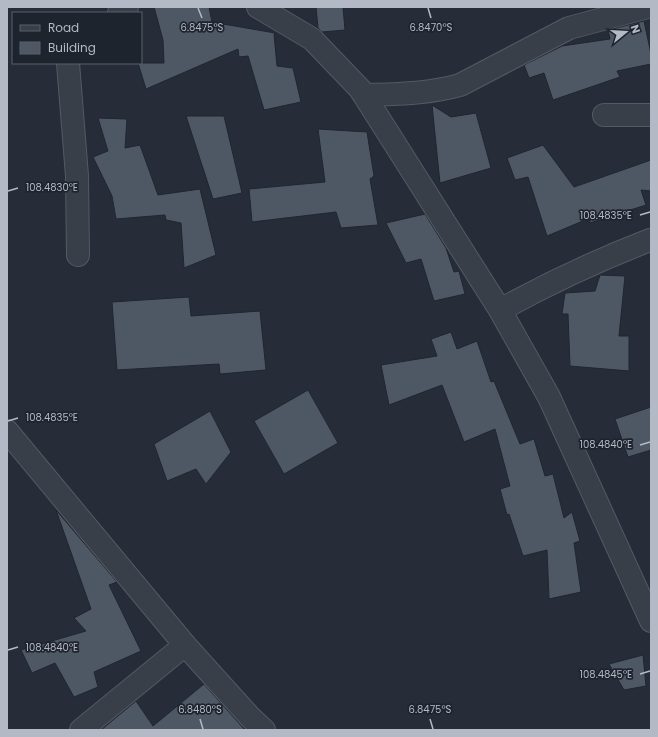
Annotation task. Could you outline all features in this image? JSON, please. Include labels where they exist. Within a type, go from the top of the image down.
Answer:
[{"type":"street","points":[[258,7],[312,39],[364,95],[500,310],[549,397],[651,621]]},
{"type":"street","points":[[364,95],[418,93],[443,90],[460,85],[569,28],[648,7]]},
{"type":"street","points":[[68,64],[77,176],[78,254]]},
{"type":"street","points":[[604,115],[651,115]]},
{"type":"street","points":[[500,310],[575,271],[650,240]]},
{"type":"street","points":[[7,430],[185,645],[250,717],[264,730]]},
{"type":"street","points":[[82,730],[185,645]]},
{"type":"building","points":[[154,7],[209,7],[212,22],[275,33],[277,66],[293,68],[301,102],[264,110],[248,56],[239,57],[238,49],[146,89],[138,64],[164,63],[163,40]]},
{"type":"building","points":[[316,7],[343,7],[345,30],[322,32],[318,28]]},
{"type":"building","points":[[644,21],[651,54],[651,64],[617,71],[620,77],[553,100],[544,73],[529,78],[524,65],[562,46],[610,39],[608,30]]},
{"type":"building","points":[[432,105],[451,117],[476,113],[491,168],[440,183]]},
{"type":"building","points":[[186,116],[224,116],[242,193],[213,199]]},
{"type":"building","points":[[98,118],[127,119],[125,148],[140,145],[158,195],[200,189],[216,255],[184,268],[181,223],[166,220],[165,215],[116,219],[112,196],[93,157],[108,151]]},
{"type":"building","points":[[318,129],[367,132],[374,176],[370,179],[378,225],[341,228],[336,212],[252,222],[249,189],[325,182]]},
{"type":"building","points":[[543,145],[574,187],[651,160],[651,191],[641,190],[646,205],[590,223],[590,218],[547,236],[528,177],[515,180],[507,158]]},
{"type":"building","points":[[425,214],[446,248],[454,272],[459,271],[465,294],[434,301],[421,259],[406,263],[386,223]]},
{"type":"building","points":[[600,275],[625,276],[619,336],[629,336],[629,371],[570,366],[568,314],[562,314],[565,293],[595,291]]},
{"type":"building","points":[[189,297],[191,316],[260,311],[266,370],[220,374],[219,364],[117,370],[112,302]]},
{"type":"building","points":[[451,332],[457,349],[477,341],[491,382],[494,381],[520,444],[534,439],[545,476],[553,474],[564,518],[572,512],[580,541],[574,543],[581,592],[549,599],[547,550],[523,556],[509,514],[507,515],[500,489],[510,486],[495,429],[464,442],[442,385],[389,405],[381,365],[437,356],[431,339]]},
{"type":"building","points":[[308,390],[338,443],[284,474],[254,421]]},
{"type":"building","points":[[651,407],[651,450],[628,457],[615,419]]},
{"type":"building","points":[[210,411],[231,452],[206,484],[196,469],[167,481],[154,444]]},
{"type":"building","points":[[56,510],[117,582],[109,585],[141,651],[94,672],[98,687],[74,697],[55,663],[32,673],[21,650],[86,631],[74,618],[91,609]]},
{"type":"building","points":[[643,655],[646,686],[624,690],[609,664]]},
{"type":"building","points":[[204,684],[245,730],[101,730],[136,701],[153,726]]}]
